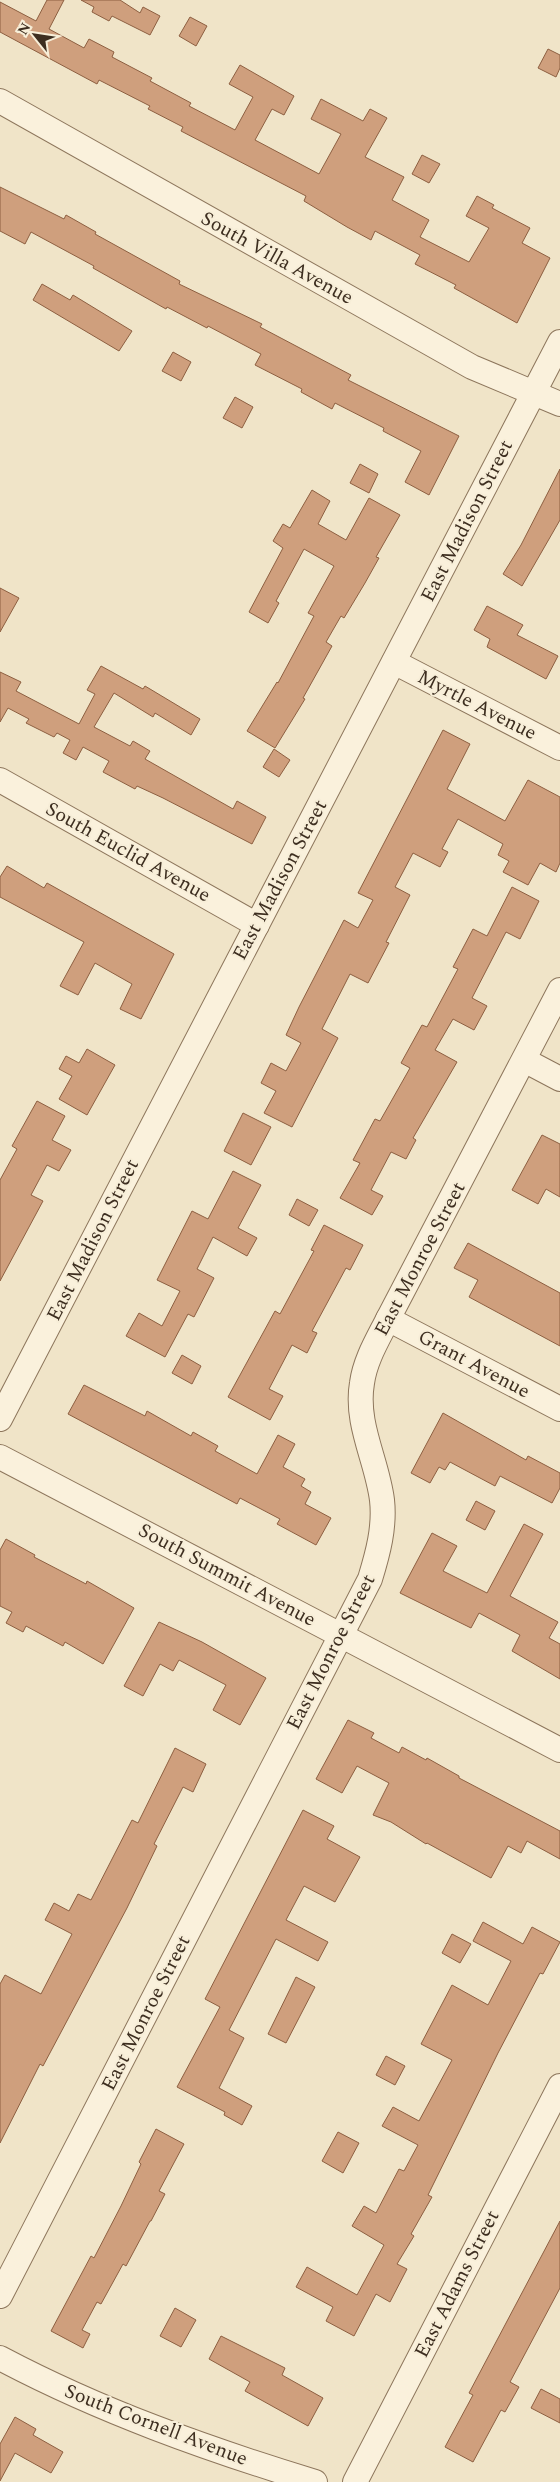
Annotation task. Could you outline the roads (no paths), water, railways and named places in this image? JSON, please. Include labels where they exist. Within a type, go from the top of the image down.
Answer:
[{"type":"street","name":"South Villa Avenue","points":[[0,101],[472,367],[560,404]]},
{"type":"street","name":"East Madison Street","points":[[0,1419],[560,342]]},
{"type":"street","name":"Myrtle Avenue","points":[[394,662],[560,748]]},
{"type":"street","name":"South Euclid Avenue","points":[[0,780],[257,925]]},
{"type":"street","name":"East Monroe Street","points":[[0,2296],[370,1579],[379,1548],[383,1520],[382,1499],[364,1430],[361,1407],[362,1384],[366,1366],[388,1319],[560,990]]},
{"type":"street","points":[[524,1060],[560,1079]]},
{"type":"street","name":"Grant Avenue","points":[[388,1319],[560,1409]]},
{"type":"street","name":"South Summit Avenue","points":[[0,1457],[560,1750]]},
{"type":"street","name":"East Adams Street","points":[[355,2482],[560,2086]]},
{"type":"street","name":"South Cornell Avenue","points":[[0,2358],[70,2392],[130,2418],[190,2441],[315,2482]]}]
